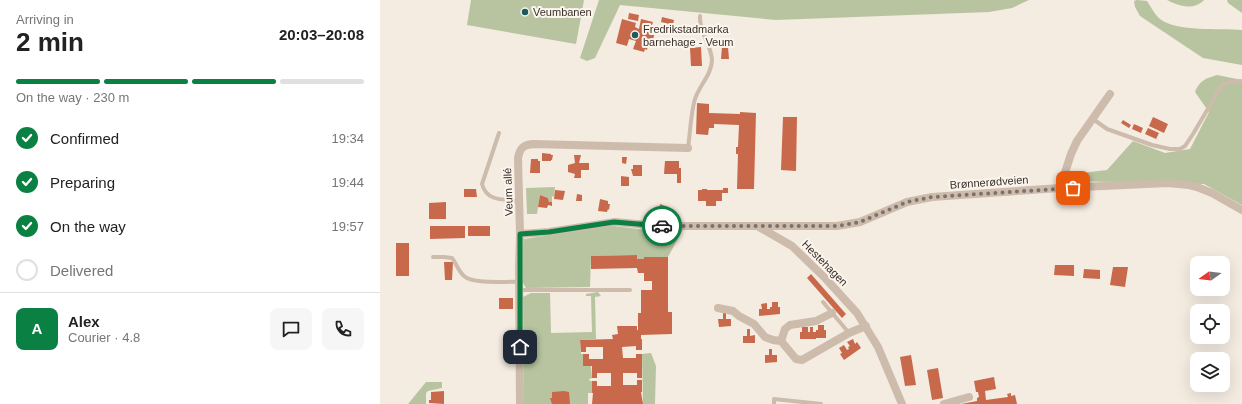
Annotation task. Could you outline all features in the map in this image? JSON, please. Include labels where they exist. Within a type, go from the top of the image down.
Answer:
[{"type":"street","points":[[1060,188],[1071,154],[1077,141],[1110,94]]},
{"type":"street","name":"Veum allé","points":[[520,404],[519,151],[526,145],[534,144],[688,148]]},
{"type":"street","name":"Brønnerødveien","points":[[520,234],[549,232],[614,222],[660,226],[850,225],[870,219],[907,202],[919,199],[1060,188],[1178,183],[1197,187],[1212,193],[1242,210]]},
{"type":"street","name":"Hestehagen","points":[[758,226],[769,231],[792,246],[846,300],[866,326],[878,347],[902,404]]},
{"type":"street","points":[[718,308],[734,310],[739,316],[754,324],[765,336],[773,340],[781,341],[796,359],[802,360],[848,333],[866,326]]},
{"type":"street","points":[[781,341],[785,329],[790,325],[816,322],[832,312]]},
{"type":"street","points":[[944,404],[969,397]]},
{"type":"lane","points":[[688,148],[695,99],[706,79],[712,61],[709,44],[700,28],[700,16]]},
{"type":"lane","points":[[1093,119],[1107,129],[1152,145],[1170,149],[1180,149],[1185,146],[1193,134],[1222,85],[1229,82],[1242,81]]},
{"type":"lane","points":[[499,132],[482,184],[488,196],[518,201]]},
{"type":"lane","points":[[433,257],[452,258],[462,275],[468,279],[519,286],[630,290]]},
{"type":"lane","points":[[823,302],[848,333]]},
{"type":"lane","points":[[774,404],[774,399],[821,404]]},
{"type":"green space","name":"Veumbanen","points":[[471,0],[584,0],[576,44],[467,25]]},
{"type":"green space","points":[[599,0],[1029,0],[1012,8],[989,12],[776,20],[620,5],[595,58],[587,61],[580,58]]},
{"type":"green space","points":[[1167,0],[1204,0],[1195,5],[1181,6]]},
{"type":"green space","points":[[1227,0],[1242,0],[1242,13],[1228,3]]},
{"type":"green space","points":[[1134,1],[1147,1],[1160,19],[1177,26],[1199,29],[1242,30],[1242,65],[1203,58],[1140,16],[1135,7]]},
{"type":"green space","points":[[1217,75],[1242,80],[1242,205],[1204,184],[1070,181],[1069,176],[1073,174],[1107,170],[1133,141],[1165,153],[1190,149],[1209,112],[1195,92],[1203,80]]},
{"type":"green space","points":[[555,187],[552,202],[549,202],[548,198],[540,195],[537,214],[527,214],[526,188]]},
{"type":"green space","points":[[605,225],[647,230],[683,229],[668,257],[644,257],[644,259],[637,259],[637,255],[591,256],[590,287],[526,288],[523,283],[524,239]]},
{"type":"green space","points":[[598,292],[601,296],[595,297],[596,339],[580,340],[581,354],[583,354],[583,366],[591,366],[592,378],[589,379],[592,381],[592,393],[588,393],[588,404],[524,404],[523,297],[531,293],[550,293],[551,333],[592,332],[591,296],[586,296],[586,294]]},
{"type":"green space","points":[[651,353],[656,366],[655,404],[643,404],[642,354]]},
{"type":"green space","points":[[426,382],[442,382],[442,388],[428,391],[426,393],[426,404],[408,404]]},
{"type":"building","points":[[629,13],[639,15],[638,21],[628,19]]},
{"type":"building","points":[[662,17],[674,20],[673,25],[661,22]]},
{"type":"building","points":[[622,19],[636,23],[635,27],[639,29],[641,19],[653,22],[652,25],[654,25],[651,35],[654,35],[653,41],[649,41],[647,50],[645,49],[644,52],[633,49],[636,41],[629,39],[627,46],[616,43]]},
{"type":"building","points":[[701,47],[702,66],[691,66],[690,48]]},
{"type":"building","points":[[722,47],[728,47],[729,59],[721,59]]},
{"type":"building","points":[[697,103],[709,104],[709,113],[756,113],[754,189],[737,189],[738,154],[736,154],[736,147],[738,147],[739,125],[714,124],[714,128],[709,128],[708,135],[696,134]]},
{"type":"building","points":[[783,117],[797,117],[796,171],[781,170]]},
{"type":"building","points":[[1153,117],[1168,124],[1164,133],[1149,126]]},
{"type":"building","points":[[1123,120],[1131,125],[1129,128],[1121,123]]},
{"type":"building","points":[[1134,124],[1143,128],[1141,133],[1132,129]]},
{"type":"building","points":[[1148,128],[1159,133],[1156,139],[1145,134]]},
{"type":"building","points":[[542,153],[553,155],[552,160],[542,161]]},
{"type":"building","points":[[574,155],[581,155],[579,163],[589,163],[589,170],[581,170],[581,178],[574,178],[575,174],[568,172],[568,165],[575,163]]},
{"type":"building","points":[[622,157],[627,157],[626,164],[622,163]]},
{"type":"building","points":[[531,159],[538,159],[538,161],[540,161],[540,173],[530,173]]},
{"type":"building","points":[[665,161],[679,161],[679,168],[681,168],[681,183],[677,183],[677,174],[664,174]]},
{"type":"building","points":[[633,165],[642,165],[642,176],[633,176],[631,169],[633,169]]},
{"type":"building","points":[[621,176],[629,177],[629,186],[621,186]]},
{"type":"building","points":[[723,188],[728,188],[728,193],[722,193],[722,201],[716,201],[716,206],[706,206],[706,201],[698,201],[698,190],[723,190]]},
{"type":"building","points":[[464,189],[476,189],[477,197],[464,197]]},
{"type":"building","points":[[555,190],[565,191],[563,200],[554,199]]},
{"type":"building","points":[[577,194],[582,195],[582,201],[576,201]]},
{"type":"building","points":[[540,195],[548,198],[549,202],[552,202],[552,206],[548,205],[547,208],[538,207]]},
{"type":"building","points":[[600,199],[608,201],[608,204],[610,204],[607,212],[598,211]]},
{"type":"building","points":[[446,202],[446,219],[429,219],[429,203]]},
{"type":"building","points":[[660,204],[670,209],[667,217],[658,216]]},
{"type":"building","points":[[430,226],[465,226],[465,238],[430,239]]},
{"type":"building","points":[[468,226],[490,226],[490,236],[468,236]]},
{"type":"building","points":[[396,243],[409,243],[409,276],[396,276]]},
{"type":"building","points":[[637,255],[637,259],[644,259],[644,257],[668,257],[668,312],[672,312],[672,334],[641,335],[642,350],[636,350],[636,346],[622,347],[623,358],[636,358],[636,354],[642,354],[642,378],[637,378],[637,373],[623,373],[623,385],[637,385],[637,380],[642,380],[641,392],[643,404],[592,404],[592,381],[597,381],[597,386],[611,386],[611,373],[597,373],[597,378],[592,378],[592,366],[583,366],[583,354],[589,354],[589,359],[603,359],[603,347],[586,347],[586,352],[581,352],[580,340],[613,339],[612,335],[618,334],[617,326],[637,326],[638,330],[638,313],[641,313],[641,290],[652,290],[652,281],[644,281],[644,273],[638,273],[637,268],[591,269],[591,256]]},
{"type":"building","points":[[444,262],[453,262],[452,280],[445,280]]},
{"type":"building","points":[[1055,265],[1074,265],[1074,276],[1054,275]]},
{"type":"building","points":[[1113,267],[1128,267],[1125,287],[1110,285]]},
{"type":"building","points":[[1084,269],[1100,270],[1100,279],[1083,278]]},
{"type":"building","points":[[811,274],[846,314],[842,318],[807,278]]},
{"type":"building","points":[[499,298],[513,298],[513,309],[499,309]]},
{"type":"building","points":[[772,302],[778,302],[780,314],[759,316],[759,309],[762,309],[761,304],[767,303],[767,309],[770,309],[770,307],[772,307]]},
{"type":"building","points":[[723,313],[726,313],[726,319],[731,319],[731,326],[719,327],[718,319],[723,319]]},
{"type":"building","points":[[818,325],[824,325],[824,330],[826,330],[826,338],[800,339],[802,327],[808,327],[808,332],[810,332],[810,327],[813,327],[813,332],[816,332],[816,330],[818,330]]},
{"type":"building","points":[[747,329],[750,329],[750,336],[755,335],[755,343],[743,343],[743,336],[747,336]]},
{"type":"building","points":[[853,339],[855,344],[857,342],[861,348],[844,360],[840,354],[842,353],[839,348],[844,345],[847,350],[849,349],[848,347],[850,346],[847,342]]},
{"type":"building","points":[[769,349],[772,349],[772,355],[777,355],[777,362],[765,363],[765,355],[769,355]]},
{"type":"building","points":[[911,355],[916,385],[905,386],[900,357]]},
{"type":"building","points":[[938,368],[943,398],[932,400],[927,370]]},
{"type":"building","points":[[994,377],[996,389],[985,391],[986,400],[1008,397],[1007,394],[1011,393],[1011,396],[1015,395],[1017,404],[961,404],[977,401],[977,398],[979,397],[978,392],[976,392],[974,381]]},
{"type":"building","points":[[444,391],[444,404],[429,403],[429,400],[431,400],[431,392]]},
{"type":"building","points":[[552,392],[569,392],[570,404],[552,404],[550,398],[552,398]]},
{"type":"way so far","points":[[662,226],[850,225],[870,219],[907,202],[919,199],[1073,188]]},
{"type":"place","name":"Veumbanen","points":[[525,12]]},
{"type":"place","name":"Fredrikstadmarka barnehage - Veum","points":[[635,35]]},
{"type":"route","points":[[520,347],[520,234],[549,232],[593,224],[614,222],[662,226]]}]
